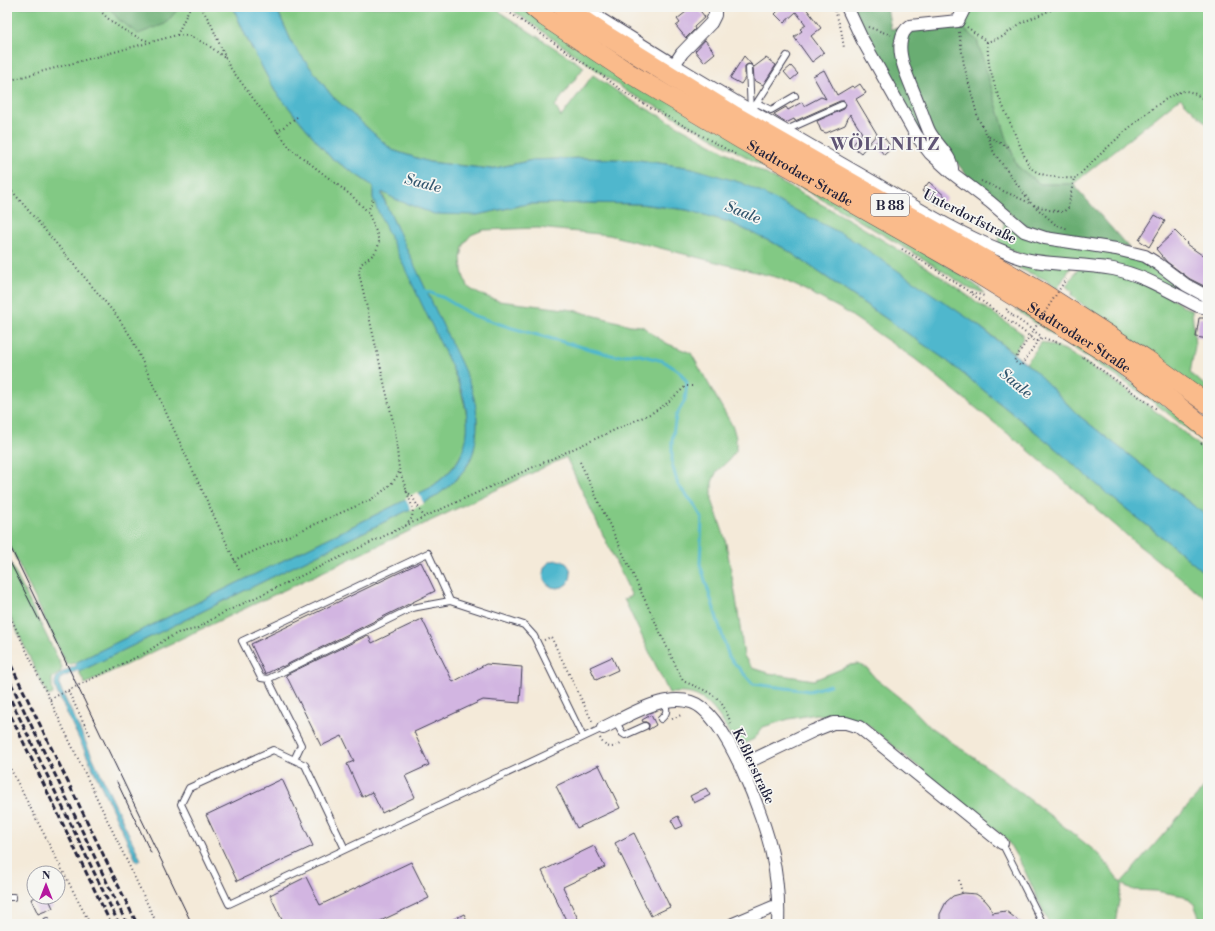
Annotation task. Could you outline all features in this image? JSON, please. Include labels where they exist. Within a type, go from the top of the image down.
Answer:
[{"type":"main road","name":"Stadtrodaer Straße","points":[[533,7],[545,17],[629,73],[742,140],[973,271],[1106,353],[1156,389],[1202,434]]},
{"type":"main road","name":"Stadtrodaer Straße","points":[[563,7],[602,34],[736,116],[1043,293],[1146,359],[1208,404]]},
{"type":"street","name":"Unterdorfstraße","points":[[585,7],[602,20],[674,65],[754,107],[784,131],[965,234],[1023,259],[1036,262],[1111,268],[1129,272],[1146,279],[1198,306],[1208,308]]},
{"type":"street","points":[[674,65],[711,22],[715,15],[715,7]]},
{"type":"street","points":[[952,173],[952,163],[929,131],[905,69],[901,54],[900,42],[903,31],[910,26],[958,21],[965,7]]},
{"type":"street","points":[[848,10],[897,103],[916,135],[930,153],[952,173],[990,202],[1024,231],[1045,238],[1116,249],[1145,256],[1186,285],[1208,298]]},
{"type":"street","name":"Keßlerstraße","points":[[600,729],[664,701],[686,700],[701,706],[713,720],[730,746],[762,819],[772,852],[778,905],[778,924]]},
{"type":"street","points":[[740,766],[813,731],[833,724],[846,723],[859,727],[1002,843]]},
{"type":"street","points":[[733,924],[778,905]]},
{"type":"lane","points":[[754,107],[787,56]]},
{"type":"lane","points":[[749,68],[754,107]]},
{"type":"lane","points":[[754,107],[771,110],[795,96]]},
{"type":"lane","points":[[784,131],[842,105]]},
{"type":"lane","points":[[450,601],[428,553],[242,641],[260,678],[268,679],[412,608],[450,601],[524,625],[538,643],[583,737]]},
{"type":"lane","points":[[268,679],[301,745],[294,760]]},
{"type":"lane","points":[[664,701],[667,709],[664,720]]},
{"type":"lane","points":[[616,722],[625,735],[645,726]]},
{"type":"lane","points":[[345,850],[305,765],[273,750],[189,788],[181,804],[229,904],[345,850],[600,729]]},
{"type":"lane","points":[[1002,843],[1043,924]]},
{"type":"path","points":[[97,7],[104,16],[129,34],[150,42]]},
{"type":"path","points":[[177,35],[190,7]]},
{"type":"path","points":[[201,7],[211,24],[225,58],[243,86],[290,148],[352,196],[368,212],[376,234],[378,247],[374,254],[362,264],[359,273],[395,430],[399,471],[413,509],[412,518],[403,528]]},
{"type":"path","points":[[834,7],[841,30],[844,48]]},
{"type":"path","points":[[987,42],[1002,38],[1021,23],[1058,7]]},
{"type":"path","points":[[848,10],[861,24],[889,35],[902,37]]},
{"type":"path","points":[[958,21],[987,42],[989,65],[996,90],[1027,162],[1035,171],[1056,177],[1068,179],[1076,178],[1137,121],[1164,100],[1182,91],[1191,92],[1208,103]]},
{"type":"path","points":[[958,21],[964,66],[978,118],[988,136],[994,153],[1031,203],[1055,224],[1062,228],[1073,230]]},
{"type":"path","points":[[7,81],[177,35],[190,36],[208,45],[225,58]]},
{"type":"path","points":[[277,132],[297,117]]},
{"type":"path","points":[[988,136],[1010,148]]},
{"type":"path","points":[[980,180],[1049,210],[1063,212],[1068,208],[1074,178]]},
{"type":"path","points":[[7,185],[117,316],[131,337],[239,570]]},
{"type":"path","points":[[368,212],[373,198]]},
{"type":"path","points":[[1008,308],[1006,310],[1013,316],[1030,328],[1035,332],[1041,336],[1021,366],[1014,361],[1030,336],[1034,329],[1066,279]]},
{"type":"path","points":[[986,296],[968,291],[1024,331],[1035,341],[1039,341],[1043,338],[1065,345]]},
{"type":"path","points":[[1078,354],[1160,411]]},
{"type":"path","points":[[50,699],[147,652],[166,639],[196,629],[219,615],[424,517],[652,413],[666,404],[686,386],[696,386]]},
{"type":"path","points":[[1202,434],[1208,449]]},
{"type":"path","points":[[580,462],[683,681],[706,690],[717,698],[728,717],[732,729],[730,746]]},
{"type":"path","points":[[234,560],[370,500],[390,485],[399,471]]},
{"type":"path","points":[[406,491],[412,495],[424,517]]},
{"type":"path","points":[[7,610],[156,924]]},
{"type":"path","points":[[538,643],[551,637],[600,729],[603,743],[614,748],[627,741]]},
{"type":"path","points":[[66,691],[90,736]]},
{"type":"path","points":[[664,720],[681,715]]},
{"type":"path","points":[[7,762],[90,924]]},
{"type":"path","points":[[959,880],[962,893]]},
{"type":"green space","points":[[7,7],[109,7],[118,19],[165,24],[180,7],[233,7],[247,39],[275,91],[330,157],[373,186],[373,198],[446,354],[460,388],[465,405],[467,421],[467,436],[459,459],[449,472],[430,488],[75,663],[67,665],[7,540]]},
{"type":"green space","points":[[109,7],[180,7],[165,24],[138,34],[118,19]]},
{"type":"green space","points":[[276,7],[495,7],[504,15],[584,67],[555,106],[561,117],[593,75],[627,98],[850,220],[928,268],[1023,334],[1023,338],[1014,353],[975,323],[692,168],[639,160],[582,158],[533,160],[491,169],[429,162],[392,150],[332,96],[293,45]]},
{"type":"green space","points":[[508,7],[522,7],[962,275],[984,293],[970,289],[932,264],[853,217],[663,110],[629,93]]},
{"type":"green space","points":[[853,7],[887,7],[891,29],[959,25],[977,40],[1006,136],[1017,166],[1040,184],[1073,184],[1129,248],[1033,230],[1011,215],[971,181],[954,159],[918,133],[867,37]]},
{"type":"green space","points":[[969,7],[1208,7],[1208,125],[1180,98],[1073,184],[1040,184],[1017,166],[1006,136],[977,41],[959,25]]},
{"type":"green space","points":[[382,191],[397,200],[477,215],[527,204],[640,204],[687,210],[729,222],[784,248],[946,360],[1049,443],[1110,496],[1208,576],[1208,600],[1138,545],[1027,449],[915,359],[843,310],[779,278],[609,235],[538,228],[483,230],[471,235],[463,247],[461,258],[464,278],[469,288],[479,294],[499,301],[573,310],[630,325],[642,326],[668,344],[691,353],[733,427],[736,438],[736,451],[717,471],[712,482],[712,500],[725,538],[736,598],[744,656],[752,668],[768,673],[814,680],[851,665],[858,664],[867,668],[875,678],[910,706],[930,727],[983,764],[1100,855],[1121,883],[1208,783],[1208,924],[1202,924],[1194,904],[1184,896],[1156,891],[1133,890],[1122,884],[1115,924],[1049,924],[1024,869],[1007,840],[863,721],[847,717],[831,717],[816,714],[789,719],[763,727],[754,739],[737,747],[724,723],[713,708],[706,702],[691,694],[669,693],[624,599],[632,596],[566,457],[85,684],[79,672],[435,497],[461,475],[469,463],[474,450],[477,423],[473,396],[456,355],[387,207]]},
{"type":"green space","points":[[1004,219],[1140,261],[1175,285],[1204,301],[1203,302],[1149,278],[1031,258],[997,245],[1004,227]]},
{"type":"green space","points":[[1007,257],[1071,267],[1057,289],[1043,278],[1015,266]]},
{"type":"green space","points":[[1079,268],[1124,275],[1167,294],[1182,306],[1192,310],[1195,346],[1190,373],[1208,388],[1208,396],[1093,313],[1071,295],[1073,292],[1066,286]]},
{"type":"green space","points":[[1016,310],[1032,314],[1047,323],[1208,436],[1208,446],[1134,388]]},
{"type":"green space","points":[[1042,342],[1065,350],[1123,387],[1182,431],[1208,453],[1208,517],[1078,415],[1026,363]]},
{"type":"green space","points":[[7,556],[62,667],[60,673],[52,678],[53,694],[48,696],[7,610]]},
{"type":"water","name":"Saale","points":[[233,7],[276,7],[293,45],[332,96],[392,150],[429,162],[491,169],[533,160],[582,158],[639,160],[692,168],[742,183],[848,237],[975,323],[1034,370],[1078,415],[1208,517],[1208,576],[1110,496],[1049,443],[946,360],[784,248],[729,222],[687,210],[640,204],[527,204],[477,215],[434,214],[397,200],[382,192],[387,207],[468,380],[475,404],[477,423],[472,457],[459,476],[435,497],[79,672],[78,670],[61,678],[59,685],[61,690],[141,860],[137,862],[57,692],[55,682],[59,675],[62,672],[76,666],[75,663],[430,488],[446,475],[459,460],[467,435],[464,399],[458,382],[378,211],[373,198],[373,186],[330,157],[275,91],[247,39]]},
{"type":"water","points":[[557,560],[567,564],[571,574],[567,584],[557,588],[547,584],[543,574],[547,564]]},
{"type":"pier","points":[[418,492],[424,504],[411,510],[405,498]]},
{"type":"building","points":[[682,7],[697,7],[705,17],[694,27],[695,29],[686,38],[676,26],[680,23],[677,19],[686,12]]},
{"type":"building","points":[[782,7],[805,7],[821,28],[811,36],[824,53],[812,62],[794,37],[802,31],[800,29],[806,25],[796,12],[784,23],[775,14]]},
{"type":"building","points":[[705,40],[715,53],[704,62],[695,51]]},
{"type":"building","points":[[744,56],[752,65],[748,64],[745,66],[745,78],[741,84],[730,78]]},
{"type":"building","points":[[766,58],[776,65],[763,85],[754,80],[753,66],[754,67]]},
{"type":"building","points":[[791,66],[798,74],[791,80],[784,72]]},
{"type":"building","points":[[824,70],[837,95],[852,86],[854,88],[860,84],[866,93],[856,99],[877,134],[861,153],[852,146],[862,133],[850,114],[845,125],[826,133],[821,131],[817,121],[844,109],[846,105],[844,101],[840,101],[795,121],[794,119],[786,123],[774,114],[786,107],[788,110],[802,102],[804,106],[821,97],[826,99],[813,76]]},
{"type":"building","points":[[883,136],[892,148],[884,155],[875,143]]},
{"type":"building","points":[[929,182],[947,198],[939,206],[922,191]]},
{"type":"building","points":[[1155,215],[1165,221],[1149,247],[1139,240]]},
{"type":"building","points":[[1175,231],[1187,243],[1186,244],[1202,255],[1203,254],[1208,257],[1208,288],[1190,279],[1167,262],[1156,249]]},
{"type":"building","points":[[1199,318],[1208,318],[1208,339],[1196,337]]},
{"type":"building","points":[[421,562],[435,591],[265,674],[251,644]]},
{"type":"building","points":[[422,619],[453,682],[486,664],[522,667],[520,703],[483,700],[414,732],[429,765],[405,776],[415,797],[382,813],[372,792],[362,797],[347,764],[354,761],[342,736],[321,746],[286,675],[368,635],[372,643]]},
{"type":"building","points":[[612,657],[618,670],[596,680],[590,667]]},
{"type":"building","points":[[651,715],[656,725],[648,730],[649,724],[643,722],[642,720]]},
{"type":"building","points":[[599,765],[620,808],[577,828],[556,786]]},
{"type":"building","points":[[282,779],[313,846],[237,881],[206,815]]},
{"type":"building","points":[[706,788],[710,795],[694,803],[690,796]]},
{"type":"building","points":[[678,816],[683,826],[676,829],[671,820]]},
{"type":"building","points":[[634,833],[670,907],[651,916],[615,843]]},
{"type":"building","points":[[594,846],[605,867],[563,887],[579,921],[568,924],[542,871]]},
{"type":"building","points":[[411,862],[429,898],[374,924],[284,924],[270,895],[306,877],[320,905]]},
{"type":"building","points":[[964,893],[976,894],[985,900],[990,906],[992,913],[1006,911],[1023,924],[940,924],[940,914],[946,902],[953,896]]},
{"type":"building","points":[[34,905],[52,905],[53,908],[38,914]]},
{"type":"building","points":[[464,914],[469,924],[444,924]]},
{"type":"waterway","points":[[423,290],[444,298],[472,315],[512,328],[615,356],[636,354],[663,361],[679,371],[687,382],[685,400],[676,416],[672,441],[672,464],[678,485],[694,504],[702,518],[700,564],[729,657],[753,684],[810,691],[830,685]]},
{"type":"tram line","points":[[7,540],[192,924]]},
{"type":"tram line","points":[[7,556],[39,620]]},
{"type":"tram line","points":[[117,782],[151,853]]},
{"type":"railway","points":[[7,657],[137,924]]},
{"type":"railway","points":[[7,675],[127,924]]},
{"type":"railway","points":[[7,692],[119,924]]},
{"type":"railway","points":[[7,708],[111,924]]},
{"type":"district","name":"WÖLLNITZ","points":[[885,144]]}]
